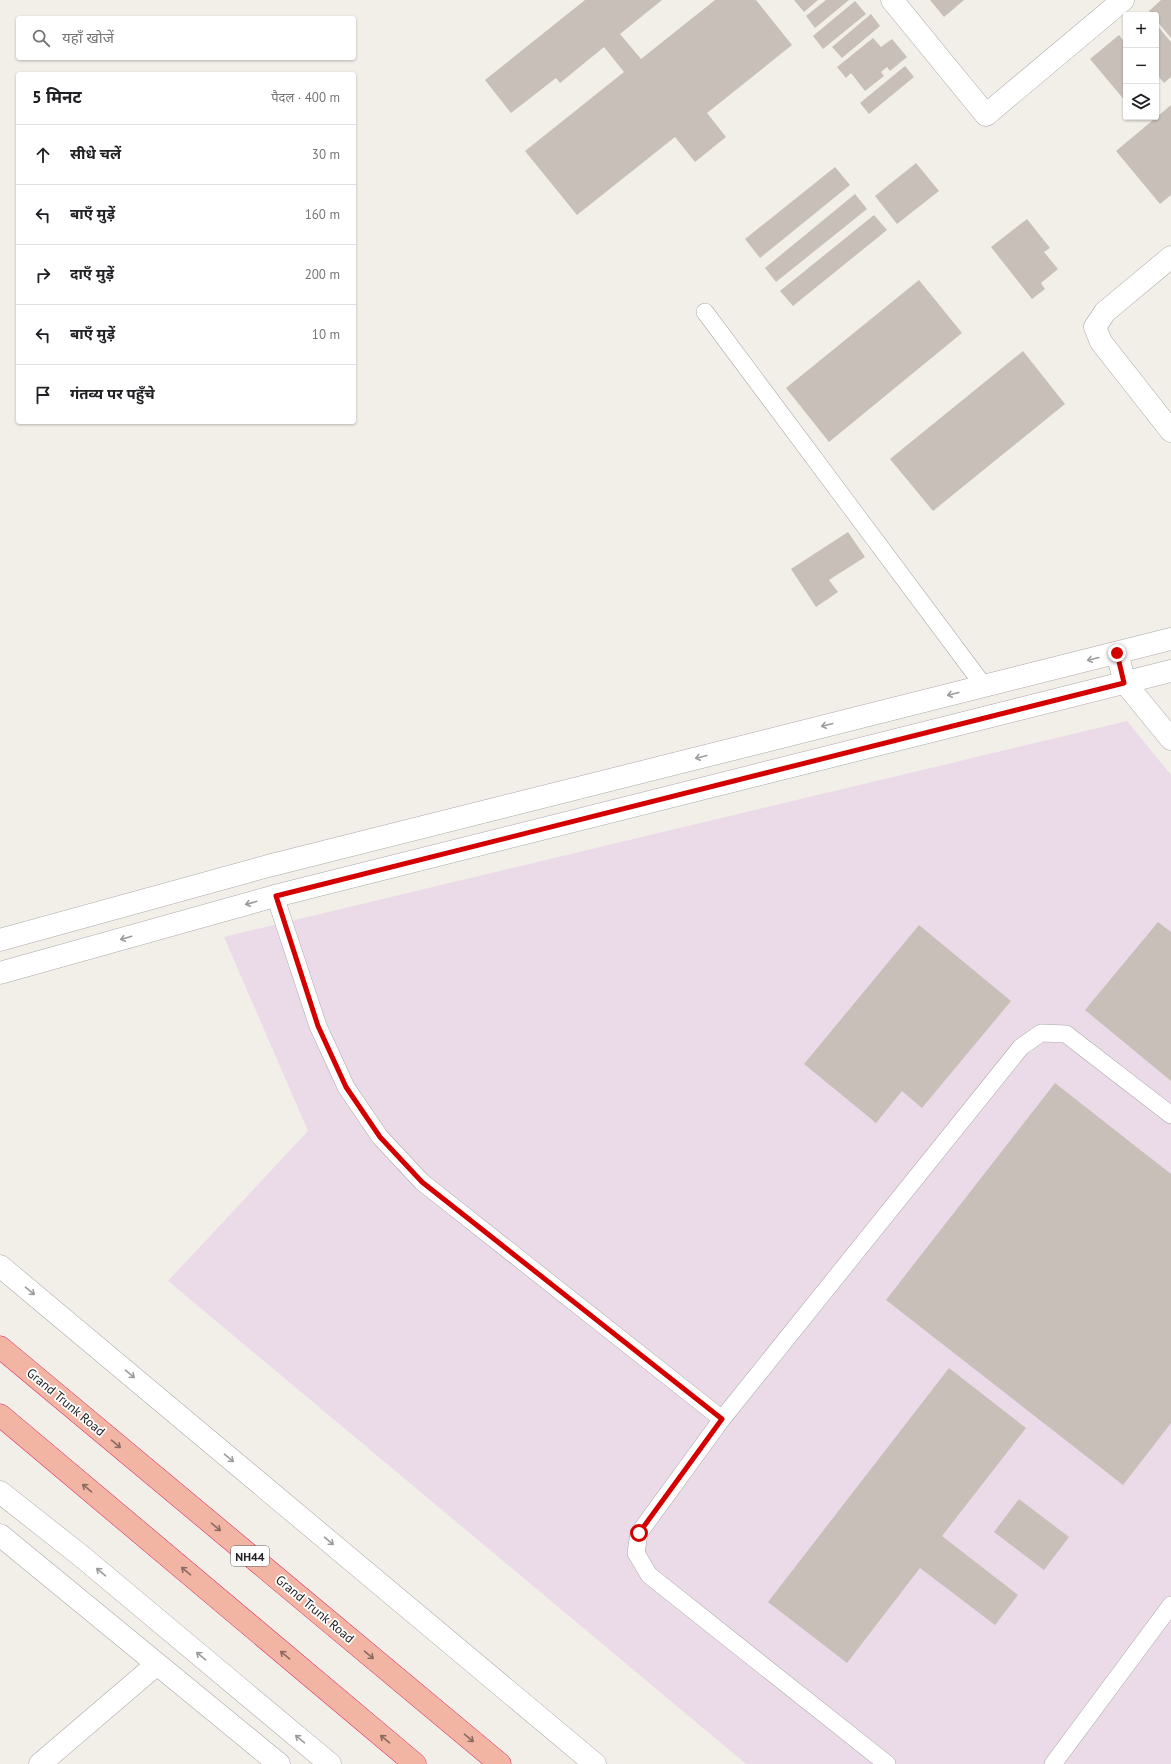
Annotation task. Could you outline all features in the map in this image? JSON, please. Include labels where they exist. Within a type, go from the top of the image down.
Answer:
[{"type":"highway","name":"Grand Trunk Road","points":[[0,1347],[500,1764]]},
{"type":"highway","points":[[0,1415],[415,1764]]},
{"type":"street","points":[[892,0],[986,115],[1123,0]]},
{"type":"street","points":[[1171,257],[1105,312],[1095,327],[1101,342],[1171,431]]},
{"type":"street","points":[[0,940],[275,864],[1171,639]]},
{"type":"street","points":[[1117,653],[1124,683],[1171,739]]},
{"type":"street","points":[[0,973],[276,896],[1171,671]]},
{"type":"street","points":[[0,1266],[595,1764]]},
{"type":"street","points":[[0,1492],[80,1555],[330,1764]]},
{"type":"street","points":[[0,1535],[279,1764]]},
{"type":"street","points":[[40,1764],[157,1664]]},
{"type":"lane","points":[[705,312],[984,686]]},
{"type":"lane","points":[[276,896],[318,1026],[346,1087],[380,1137],[422,1182],[722,1419]]},
{"type":"lane","points":[[887,1764],[649,1576],[636,1553],[639,1533],[722,1419],[1021,1047],[1041,1033],[1066,1034],[1171,1115]]},
{"type":"lane","points":[[1053,1764],[1171,1605]]},
{"type":"shaded area","points":[[1127,721],[1171,775],[1171,1764],[746,1764],[168,1281],[308,1131],[224,937]]},
{"type":"building","points":[[585,0],[662,0],[620,34],[641,59],[715,0],[756,0],[792,45],[707,113],[726,137],[695,162],[675,137],[577,215],[525,151],[624,72],[604,47],[560,83],[556,78],[511,113],[485,80]]},
{"type":"building","points":[[794,0],[818,0],[804,12]]},
{"type":"building","points":[[826,0],[849,0],[815,28],[806,16]]},
{"type":"building","points":[[930,0],[964,0],[944,17]]},
{"type":"building","points":[[1161,0],[1171,0],[1171,38],[1159,24],[1159,12],[1149,11]]},
{"type":"building","points":[[855,1],[866,14],[823,49],[813,36]]},
{"type":"building","points":[[871,14],[880,26],[842,58],[832,47]]},
{"type":"building","points":[[1159,28],[1171,42],[1171,77],[1164,83],[1159,77]]},
{"type":"building","points":[[1119,35],[1123,40],[1123,98],[1090,59]]},
{"type":"building","points":[[873,38],[881,47],[892,39],[907,57],[890,71],[887,67],[881,72],[884,76],[865,91],[851,73],[846,78],[837,67]]},
{"type":"building","points":[[905,66],[914,77],[869,114],[860,103]]},
{"type":"building","points":[[1171,105],[1171,195],[1160,204],[1116,151],[1153,120],[1159,120],[1159,115]]},
{"type":"building","points":[[916,163],[939,191],[897,224],[875,196]]},
{"type":"building","points":[[835,167],[850,185],[760,258],[745,239]]},
{"type":"building","points":[[855,194],[867,209],[776,282],[765,268]]},
{"type":"building","points":[[874,215],[887,230],[793,306],[780,291]]},
{"type":"building","points":[[1027,219],[1050,248],[1044,252],[1058,269],[1041,283],[1045,289],[1032,299],[991,247]]},
{"type":"building","points":[[919,280],[962,333],[829,442],[786,388]]},
{"type":"building","points":[[1023,351],[1065,404],[933,511],[890,459]]},
{"type":"building","points":[[848,532],[865,557],[829,580],[838,592],[816,607],[791,569]]},
{"type":"building","points":[[1158,922],[1171,932],[1171,1081],[1085,1010]]},
{"type":"building","points":[[919,925],[1011,1001],[922,1108],[902,1091],[876,1123],[804,1064]]},
{"type":"building","points":[[1055,1083],[1171,1174],[1171,1423],[1123,1485],[886,1300]]},
{"type":"building","points":[[949,1368],[1026,1428],[942,1536],[1018,1595],[995,1625],[920,1568],[847,1663],[768,1602]]},
{"type":"building","points":[[1019,1499],[1069,1537],[1044,1570],[994,1532]]},
{"type":"route","points":[[639,1533],[722,1419],[422,1182],[380,1137],[346,1087],[318,1026],[276,896],[1124,683],[1117,653]]}]
